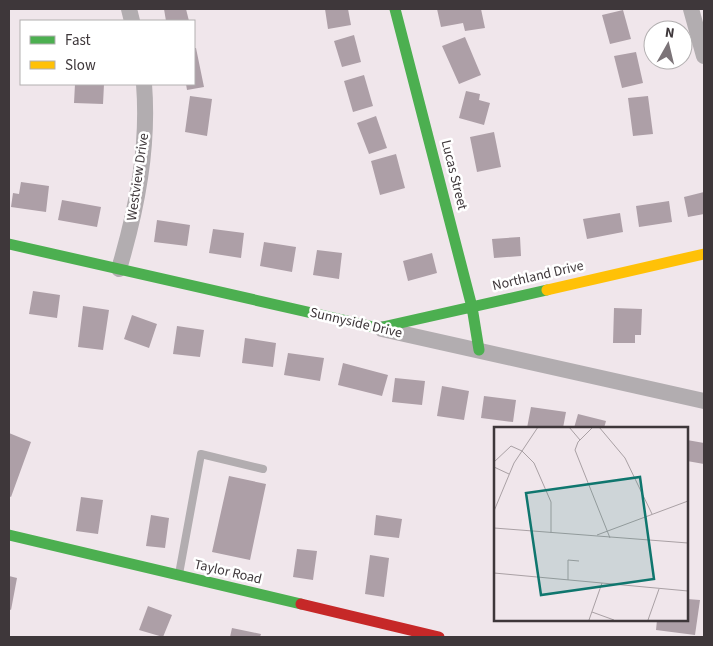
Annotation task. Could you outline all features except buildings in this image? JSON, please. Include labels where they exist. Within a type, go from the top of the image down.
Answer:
[{"type":"street","name":"Lucas Street","points":[[395,9],[472,306],[479,350]]},
{"type":"street","points":[[691,9],[704,56]]},
{"type":"street","name":"Westview Drive","points":[[119,269],[130,231],[140,181],[146,111],[144,85]]},
{"type":"street","name":"Sunnyside Drive","points":[[9,244],[704,401]]},
{"type":"street","name":"Northland Drive","points":[[378,328],[704,254]]},
{"type":"street","name":"Taylor Road","points":[[9,535],[179,576],[385,631],[439,637]]},
{"type":"lane","points":[[179,576],[201,454],[263,469]]},
{"type":"traffic: fast","points":[[395,9],[472,307],[479,350]]},
{"type":"traffic: fast","points":[[9,244],[378,328],[547,290]]},
{"type":"traffic: fast","points":[[9,535],[301,604]]},
{"type":"traffic: slow","points":[[547,290],[704,254]]},
{"type":"traffic: jam","points":[[301,604],[439,637]]}]
